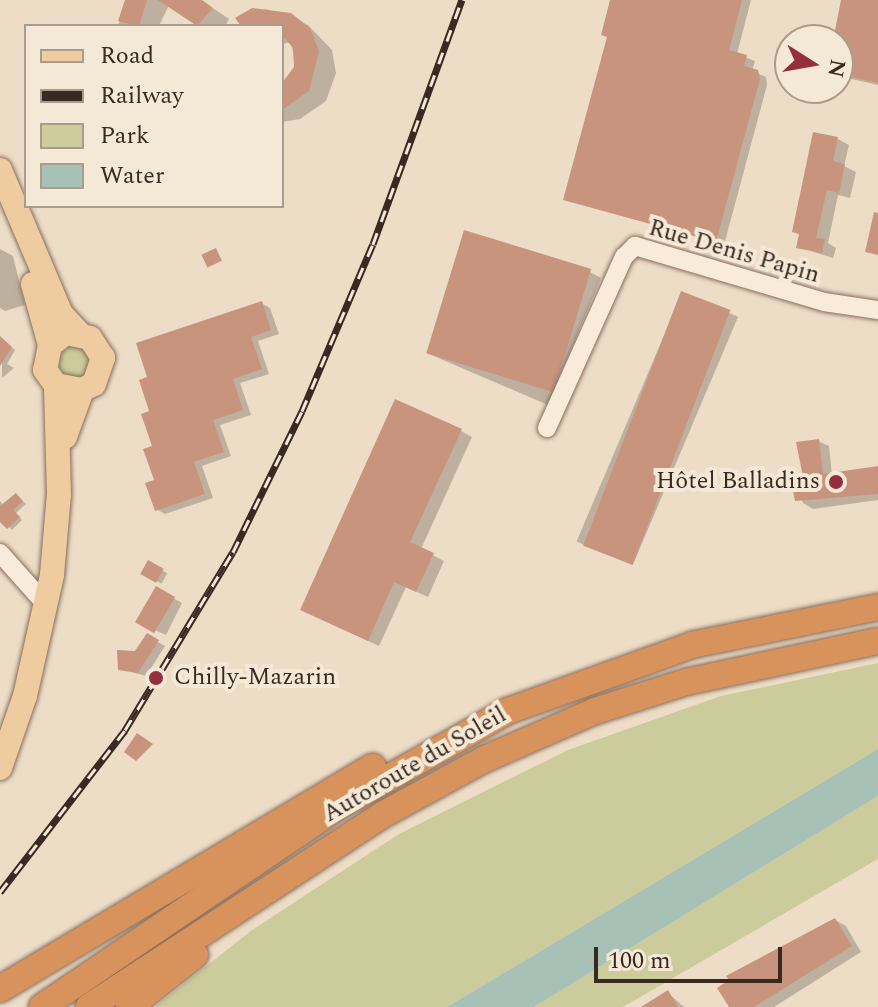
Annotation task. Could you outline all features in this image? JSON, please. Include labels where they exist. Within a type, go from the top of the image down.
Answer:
[{"type":"highway","name":"Autoroute du Soleil","points":[[42,1007],[342,804],[431,750],[548,694],[653,656],[771,625],[878,607]]},
{"type":"highway","name":"Autoroute du Soleil","points":[[89,1007],[273,884],[437,783],[595,711],[737,668],[878,641]]},
{"type":"highway","points":[[0,989],[331,789],[411,747],[431,750]]},
{"type":"highway","points":[[129,1007],[265,903],[273,884]]},
{"type":"main road","points":[[0,170],[61,314],[79,333],[98,345],[103,358],[94,384],[82,390],[56,385]]},
{"type":"main road","points":[[0,195],[50,345],[45,370],[56,385],[60,455],[47,606],[25,696],[0,768]]},
{"type":"main road","points":[[50,345],[66,333],[79,333]]},
{"type":"main road","points":[[60,455],[82,390]]},
{"type":"street","name":"Rue Denis Papin","points":[[547,428],[624,257],[635,246],[824,302],[878,310]]},
{"type":"street","points":[[0,553],[47,606]]},
{"type":"green space","points":[[76,346],[88,351],[93,363],[88,375],[76,380],[64,375],[59,363],[64,351]]},
{"type":"green space","points":[[878,663],[878,749],[447,1007],[155,1007],[252,930],[399,834],[568,750],[721,696]]},
{"type":"green space","points":[[878,796],[878,859],[623,1007],[534,1007]]},
{"type":"water","points":[[878,749],[878,796],[534,1007],[447,1007]]},
{"type":"building","points":[[125,0],[147,0],[140,24],[118,21]]},
{"type":"building","points":[[158,0],[202,0],[213,8],[199,24],[194,24]]},
{"type":"building","points":[[610,0],[742,0],[729,50],[747,55],[744,66],[758,70],[760,79],[716,242],[563,200],[607,37],[601,35]]},
{"type":"building","points":[[841,0],[878,0],[878,83],[854,78],[854,24],[836,24]]},
{"type":"building","points":[[252,8],[291,13],[310,28],[319,51],[309,91],[284,109],[284,80],[294,67],[293,48],[284,37],[284,24],[240,24],[235,18]]},
{"type":"building","points":[[813,132],[838,137],[833,161],[845,164],[839,193],[827,190],[816,238],[825,239],[822,253],[796,248],[799,234],[792,232]]},
{"type":"building","points":[[874,212],[878,213],[878,255],[865,252]]},
{"type":"building","points":[[464,230],[591,269],[553,392],[426,353]]},
{"type":"building","points":[[216,248],[222,261],[207,267],[201,255]]},
{"type":"building","points":[[681,291],[730,310],[633,565],[583,546]]},
{"type":"building","points":[[262,301],[271,330],[251,337],[262,369],[233,379],[243,410],[213,420],[224,452],[194,462],[205,494],[155,511],[145,483],[154,480],[143,449],[152,446],[141,414],[149,411],[139,380],[147,377],[136,343]]},
{"type":"building","points":[[0,336],[12,347],[0,366]]},
{"type":"building","points":[[395,399],[462,429],[410,542],[434,553],[416,592],[394,582],[368,641],[300,610]]},
{"type":"building","name":"Hôtel Balladins","points":[[819,439],[823,474],[878,466],[878,494],[795,501],[792,485],[803,477],[796,442]]},
{"type":"building","points":[[16,493],[23,501],[13,510],[20,517],[7,529],[0,522],[0,506]]},
{"type":"building","points":[[148,560],[164,569],[156,583],[140,574]]},
{"type":"building","points":[[156,586],[175,597],[154,633],[135,622]]},
{"type":"building","points":[[147,633],[159,640],[138,673],[118,670],[117,650],[135,651]]},
{"type":"building","points":[[137,733],[153,744],[136,761],[124,752]]},
{"type":"building","points":[[835,918],[852,946],[754,1007],[729,1007],[717,988],[729,980],[726,976]]},
{"type":"building","points":[[668,990],[678,1007],[641,1007]]},
{"type":"railway","points":[[0,892],[125,730],[233,552],[302,411],[373,244],[462,0]]},
{"type":"place","name":"Hôtel Balladins","points":[[836,482]]},
{"type":"place","name":"Chilly-Mazarin","points":[[156,678]]}]
